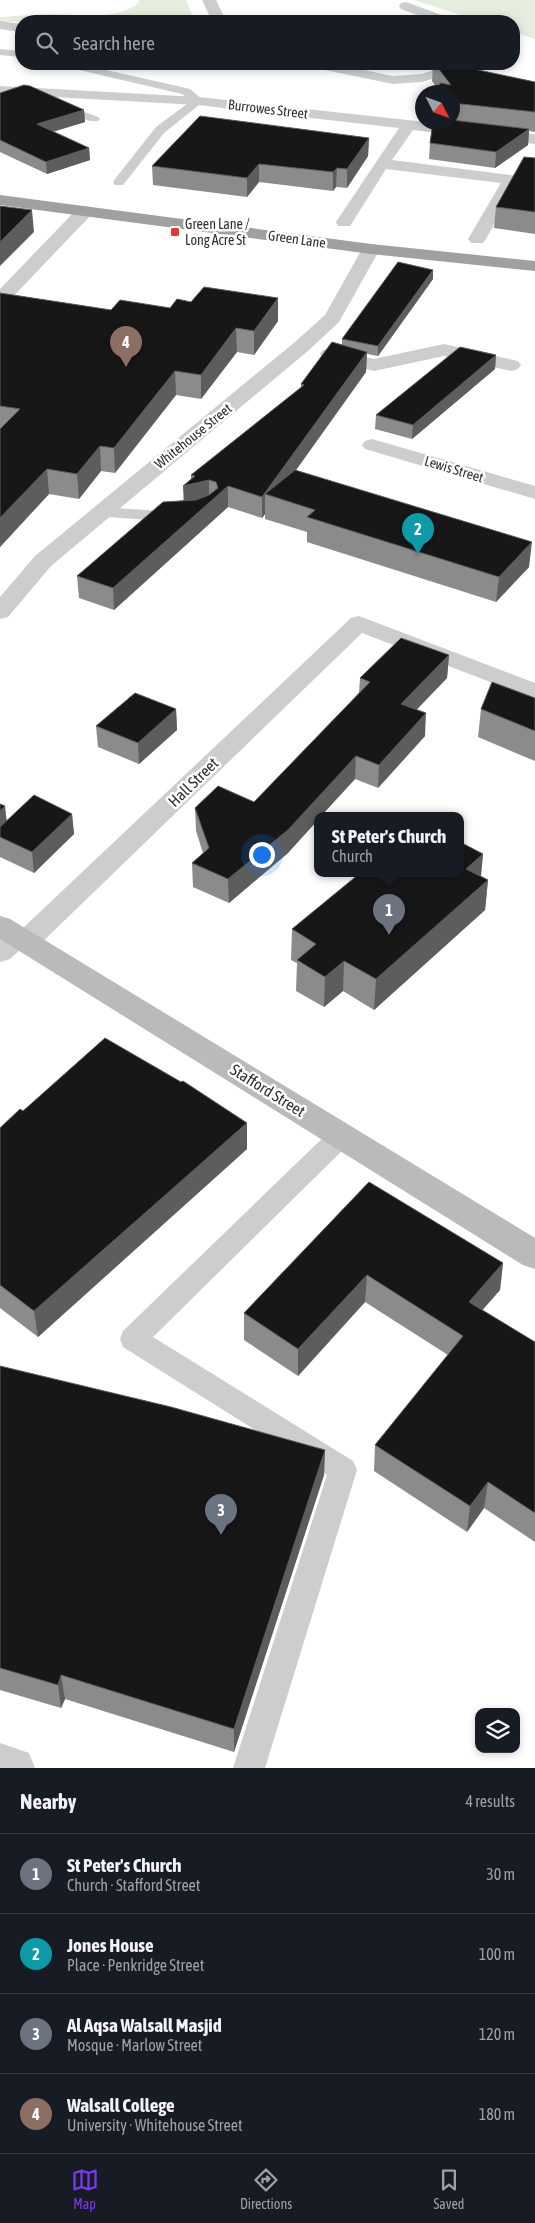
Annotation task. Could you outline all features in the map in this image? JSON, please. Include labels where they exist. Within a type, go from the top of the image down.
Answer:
[{"type":"highway","name":"Green Lane","points":[[0,200],[370,249],[535,266]]},
{"type":"main road","name":"Stafford Street","points":[[11,939],[342,1135],[535,1255]]},
{"type":"street","points":[[209,0],[216,15]]},
{"type":"street","points":[[406,6],[429,15]]},
{"type":"street","points":[[0,25],[15,27]]},
{"type":"street","points":[[345,70],[394,80],[422,78],[441,72],[535,89]]},
{"type":"street","points":[[501,71],[535,79]]},
{"type":"street","name":"Burrowes Street","points":[[0,90],[198,101],[535,139]]},
{"type":"street","points":[[344,222],[408,126]]},
{"type":"street","points":[[381,164],[511,179],[477,239]]},
{"type":"street","points":[[0,300],[85,211]]},
{"type":"street","name":"Whitehouse Street","points":[[0,612],[43,560],[302,346],[332,318],[370,249]]},
{"type":"street","points":[[302,346],[374,365],[444,350],[510,365]]},
{"type":"street","name":"Lewis Street","points":[[372,445],[535,493]]},
{"type":"street","name":"Hall Street","points":[[11,939],[359,623],[535,692]]},
{"type":"street","points":[[0,1764],[14,1768]]},
{"type":"lane","points":[[0,52],[15,53]]},
{"type":"lane","points":[[92,70],[186,92],[198,101],[160,130],[119,182]]},
{"type":"lane","points":[[59,92],[49,101],[94,119]]},
{"type":"lane","points":[[175,117],[194,120]]},
{"type":"lane","points":[[0,300],[18,303]]},
{"type":"lane","points":[[100,512],[142,517],[173,518],[188,515]]},
{"type":"lane","points":[[249,1768],[343,1470],[133,1339],[342,1135]]},
{"type":"green space","points":[[139,0],[186,0],[192,15],[106,15],[129,9],[139,3]]},
{"type":"green space","points":[[414,0],[535,0],[535,39],[520,34],[520,15],[461,15]]},
{"type":"green space","points":[[47,14],[64,15],[31,15]]},
{"type":"green space","points":[[15,16],[15,22],[0,22],[0,17]]},
{"type":"building","points":[[440,70],[478,70],[535,82],[535,112],[460,104],[460,85],[451,85]]},
{"type":"building","points":[[24,85],[84,110],[37,124],[89,148],[46,162],[0,140],[0,93]]},
{"type":"building","points":[[200,116],[369,138],[347,169],[337,168],[333,172],[259,164],[247,178],[152,166]]},
{"type":"building","points":[[460,121],[529,129],[496,152],[430,143],[432,130],[460,130]]},
{"type":"building","points":[[524,157],[535,158],[535,212],[496,207]]},
{"type":"building","points":[[0,206],[32,210],[0,242]]},
{"type":"building","points":[[398,262],[433,270],[378,346],[342,339]]},
{"type":"building","points":[[204,287],[278,298],[254,331],[236,328],[201,375],[175,371],[114,448],[100,446],[77,474],[47,469],[0,518],[0,429],[20,409],[0,406],[0,293],[111,310],[120,300],[170,308],[177,299],[191,302]]},
{"type":"building","points":[[332,342],[367,352],[262,497],[228,486],[113,588],[77,576],[163,502],[196,500],[209,495],[218,488],[216,482],[209,480],[183,486],[195,476],[191,475],[304,385],[301,384]]},
{"type":"building","points":[[460,347],[496,355],[413,425],[376,415]]},
{"type":"building","points":[[295,470],[532,542],[499,577],[307,517],[315,510],[265,494]]},
{"type":"building","points":[[401,638],[449,655],[401,704],[426,713],[379,765],[356,756],[288,830],[228,879],[192,863],[209,848],[195,808],[218,786],[254,802],[370,682],[360,678]]},
{"type":"building","points":[[492,682],[535,698],[535,731],[481,709]]},
{"type":"building","points":[[135,693],[176,709],[138,743],[96,726]]},
{"type":"building","points":[[34,795],[72,814],[32,852],[0,837],[0,827]]},
{"type":"building","points":[[0,804],[5,806],[0,811]]},
{"type":"building","points":[[464,844],[483,854],[466,869],[488,880],[376,979],[344,961],[325,977],[297,960],[316,944],[292,929],[355,877],[464,877]]},
{"type":"building","points":[[105,1038],[181,1082],[183,1081],[247,1123],[34,1311],[0,1285],[0,1128],[20,1109],[23,1111]]},
{"type":"building","points":[[369,1182],[503,1263],[469,1302],[535,1342],[535,1513],[488,1482],[470,1506],[375,1445],[463,1336],[367,1275],[298,1349],[244,1313]]},
{"type":"building","points":[[0,1366],[171,1407],[325,1450],[234,1729],[61,1675],[58,1685],[0,1668]]},
{"type":"place","name":"Green Lane / Long Acre St","points":[[175,232]]},
{"type":"place","name":"Walsall College","points":[[126,367]]},
{"type":"place","name":"Jones House","points":[[418,554]]},
{"type":"place","name":"St Peter's Church","points":[[389,935]]},
{"type":"place","name":"Al Aqsa Walsall Masjid","points":[[221,1535]]}]
